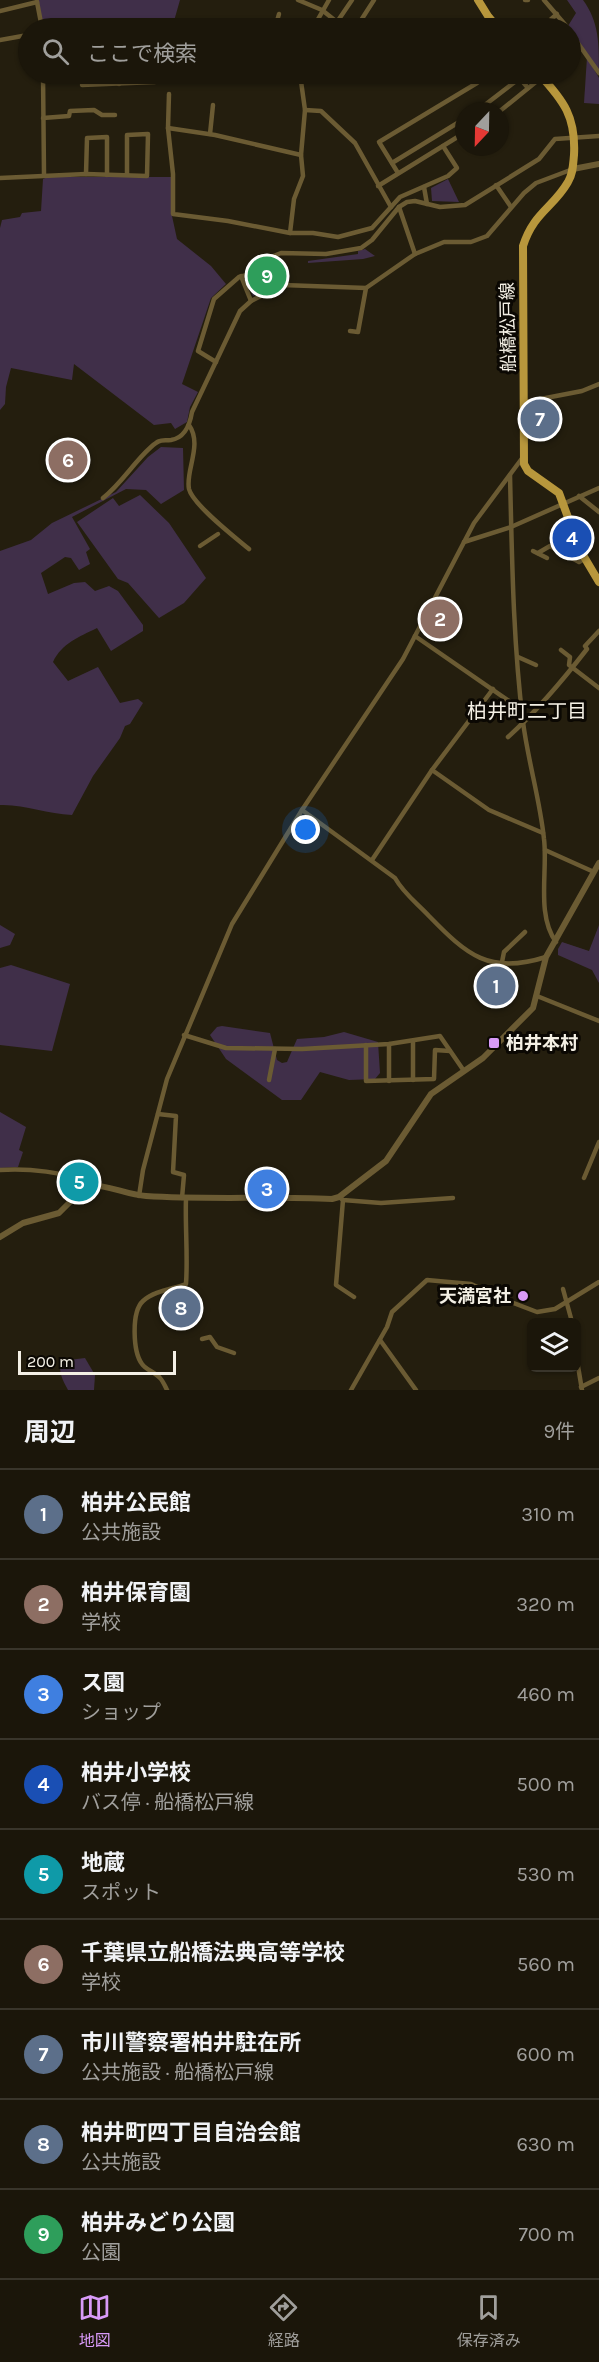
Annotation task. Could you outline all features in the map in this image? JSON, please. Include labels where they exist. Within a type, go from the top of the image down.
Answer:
[{"type":"main road","points":[[478,0],[490,18]]},
{"type":"main road","name":"船橋松戸線","points":[[523,457],[525,402],[522,313],[523,246],[534,220],[564,187],[573,169],[575,138],[568,112],[563,101],[548,84]]},
{"type":"main road","points":[[523,457],[528,471],[553,487],[564,503],[585,559],[599,582]]},
{"type":"street","points":[[298,0],[322,10],[332,18]]},
{"type":"street","points":[[318,18],[328,0]]},
{"type":"street","points":[[340,18],[352,0]]},
{"type":"street","points":[[363,18],[374,0]]},
{"type":"street","points":[[544,0],[560,18]]},
{"type":"street","points":[[0,11],[37,1],[40,18]]},
{"type":"street","points":[[278,18],[279,14]]},
{"type":"street","points":[[552,18],[557,14]]},
{"type":"street","points":[[0,40],[18,37]]},
{"type":"street","points":[[581,47],[599,73]]},
{"type":"street","points":[[43,84],[44,175]]},
{"type":"street","points":[[82,85],[119,84]]},
{"type":"street","points":[[290,233],[294,199],[303,176],[301,155],[305,110],[301,84]]},
{"type":"street","points":[[398,173],[379,142],[475,84]]},
{"type":"street","points":[[488,102],[509,84]]},
{"type":"street","points":[[525,84],[528,88]]},
{"type":"street","points":[[509,104],[532,84]]},
{"type":"street","points":[[170,94],[168,128],[173,214],[219,219],[290,233],[313,233],[338,237],[372,228],[400,197],[447,177],[457,168],[443,146]]},
{"type":"street","points":[[210,134],[213,105]]},
{"type":"street","points":[[43,118],[69,116],[70,111],[94,110],[102,115],[116,115]]},
{"type":"street","points":[[305,110],[321,111],[355,143],[391,207]]},
{"type":"street","points":[[392,163],[455,124]]},
{"type":"street","points":[[168,128],[210,134],[301,155]]},
{"type":"street","points":[[0,178],[86,174],[147,176],[148,134],[127,135],[127,175]]},
{"type":"street","points":[[216,362],[198,351],[214,299],[242,276],[255,273],[271,257],[281,254],[326,254],[361,248],[372,240],[399,207],[407,202],[440,207],[465,205],[539,159],[555,140],[599,136]]},
{"type":"street","points":[[86,174],[87,138],[107,137],[107,175]]},
{"type":"street","points":[[378,186],[455,139]]},
{"type":"street","points":[[104,498],[119,486],[149,448],[163,439],[172,440],[187,429],[192,412],[240,311],[251,301],[283,285],[366,288],[415,254],[444,242],[471,242],[486,236],[524,193],[536,183],[573,169],[599,164]]},
{"type":"street","points":[[496,185],[511,207]]},
{"type":"street","points":[[424,187],[427,204]]},
{"type":"street","points":[[399,207],[415,254]]},
{"type":"street","points":[[242,276],[251,301]]},
{"type":"street","points":[[350,332],[358,332],[366,288]]},
{"type":"street","points":[[525,402],[582,391],[599,384]]},
{"type":"street","points":[[189,425],[194,432],[194,457],[189,488],[192,495],[215,520],[249,549]]},
{"type":"street","points":[[139,1196],[143,1170],[167,1079],[232,924],[302,810],[403,658],[464,542],[484,509],[523,457]]},
{"type":"street","points":[[510,476],[523,723],[543,832],[544,906],[556,942]]},
{"type":"street","points":[[464,542],[511,527],[599,488]]},
{"type":"street","points":[[579,496],[599,512]]},
{"type":"street","points":[[200,546],[218,534]]},
{"type":"street","points":[[547,558],[536,552],[550,546],[579,562],[585,559]]},
{"type":"street","points":[[508,737],[573,668],[587,649],[585,646],[599,631]]},
{"type":"street","points":[[415,636],[522,710]]},
{"type":"street","points":[[561,650],[570,657],[569,665],[599,688]]},
{"type":"street","points":[[518,657],[536,665]]},
{"type":"street","points":[[372,860],[432,770],[493,689]]},
{"type":"street","points":[[432,770],[489,810],[543,832]]},
{"type":"street","points":[[302,810],[395,878],[404,893],[469,953],[484,960],[526,964],[546,957]]},
{"type":"street","points":[[545,850],[594,872]]},
{"type":"street","points":[[354,1297],[336,1285],[341,1199],[386,1161],[431,1094],[483,1058],[529,1012],[537,996],[546,957],[599,863]]},
{"type":"street","points":[[502,962],[504,951],[525,932]]},
{"type":"street","points":[[537,996],[599,1021]]},
{"type":"street","points":[[184,1035],[226,1048],[326,1049],[390,1044],[440,1036],[464,1071]]},
{"type":"street","points":[[412,1041],[413,1080]]},
{"type":"street","points":[[389,1081],[390,1044]]},
{"type":"street","points":[[366,1045],[366,1081],[434,1079],[435,1050],[450,1050]]},
{"type":"street","points":[[269,1080],[275,1048]]},
{"type":"street","points":[[158,1114],[176,1116],[173,1172],[184,1175],[184,1231],[188,1263],[186,1284],[157,1293],[144,1300],[140,1305],[134,1328],[137,1356],[143,1366],[160,1378],[167,1390]]},
{"type":"street","points":[[584,1178],[599,1142]]},
{"type":"street","points":[[0,1170],[16,1169],[63,1176],[139,1196],[341,1199],[381,1203],[453,1198]]},
{"type":"street","points":[[0,1237],[23,1223],[59,1214],[83,1187],[93,1184]]},
{"type":"street","points":[[351,1390],[380,1340],[392,1312],[428,1280],[471,1284],[537,1312],[555,1309],[599,1282]]},
{"type":"street","points":[[563,1289],[571,1318]]},
{"type":"street","points":[[202,1339],[210,1337],[217,1347],[234,1353]]},
{"type":"street","points":[[380,1340],[416,1390]]},
{"type":"street","points":[[579,1372],[582,1388],[599,1378]]},
{"type":"shaded area","points":[[38,0],[180,0],[175,18],[42,18]]},
{"type":"shaded area","points":[[567,0],[583,0],[592,16],[598,42],[599,71],[581,45],[581,18],[573,18],[576,13]]},
{"type":"shaded area","points":[[587,57],[599,78],[599,104],[584,103]]},
{"type":"shaded area","points":[[48,177],[171,177],[172,216],[177,239],[211,266],[226,284],[211,298],[182,384],[198,392],[190,407],[187,422],[175,429],[171,423],[154,425],[74,364],[72,380],[11,368],[6,387],[5,404],[0,410],[0,228],[2,220],[20,217],[22,213],[41,211],[43,179]]},
{"type":"shaded area","points":[[448,179],[459,202],[432,201],[431,188]]},
{"type":"shaded area","points":[[365,249],[375,256],[308,263],[308,261],[358,254],[358,251]]},
{"type":"shaded area","points":[[279,257],[283,282],[253,296],[246,279],[261,272]]},
{"type":"shaded area","points":[[161,447],[183,448],[184,490],[161,504],[146,490],[126,489],[72,517],[90,549],[86,552],[90,564],[79,570],[71,558],[65,557],[41,573],[48,594],[74,583],[85,582],[95,591],[109,586],[118,591],[143,625],[143,631],[111,651],[97,628],[66,645],[53,662],[68,681],[98,667],[120,703],[138,699],[143,703],[130,724],[125,726],[120,738],[93,776],[72,815],[0,805],[0,551],[31,540],[52,523],[116,492],[148,457]]},
{"type":"shaded area","points":[[140,495],[169,523],[206,578],[184,603],[159,618],[128,583],[118,579],[77,522],[113,498],[119,506]]},
{"type":"shaded area","points":[[0,925],[15,934],[10,945],[0,948]]},
{"type":"shaded area","points":[[599,925],[599,983],[592,970],[558,955],[558,949],[562,942],[589,951]]},
{"type":"shaded area","points":[[11,965],[70,984],[52,1051],[0,1045],[0,968]]},
{"type":"shaded area","points":[[217,1027],[270,1033],[277,1060],[282,1063],[287,1062],[297,1039],[324,1037],[344,1032],[378,1042],[380,1073],[375,1079],[349,1080],[320,1072],[301,1100],[282,1100],[226,1059],[210,1035]]},
{"type":"shaded area","points":[[0,1112],[26,1127],[19,1150],[23,1152],[18,1167],[0,1168]]},
{"type":"shaded area","points":[[85,1358],[95,1375],[94,1390],[68,1390],[61,1373],[61,1361]]},
{"type":"place","name":"柏井みどり公園","points":[[267,276]]},
{"type":"place","name":"市川警察署柏井駐在所","points":[[540,419]]},
{"type":"place","name":"千葉県立船橋法典高等学校","points":[[68,460]]},
{"type":"place","name":"柏井小学校","points":[[572,538]]},
{"type":"place","name":"柏井保育園","points":[[440,619]]},
{"type":"place","name":"柏井公民館","points":[[496,986]]},
{"type":"place","name":"柏井本村","points":[[494,1043]]},
{"type":"place","name":"地蔵","points":[[79,1182]]},
{"type":"place","name":"ス園","points":[[267,1189]]},
{"type":"place","name":"天満宮社","points":[[523,1296]]},
{"type":"place","name":"柏井町四丁目自治会館","points":[[181,1308]]},
{"type":"district","name":"柏井町二丁目","points":[[527,711]]}]
